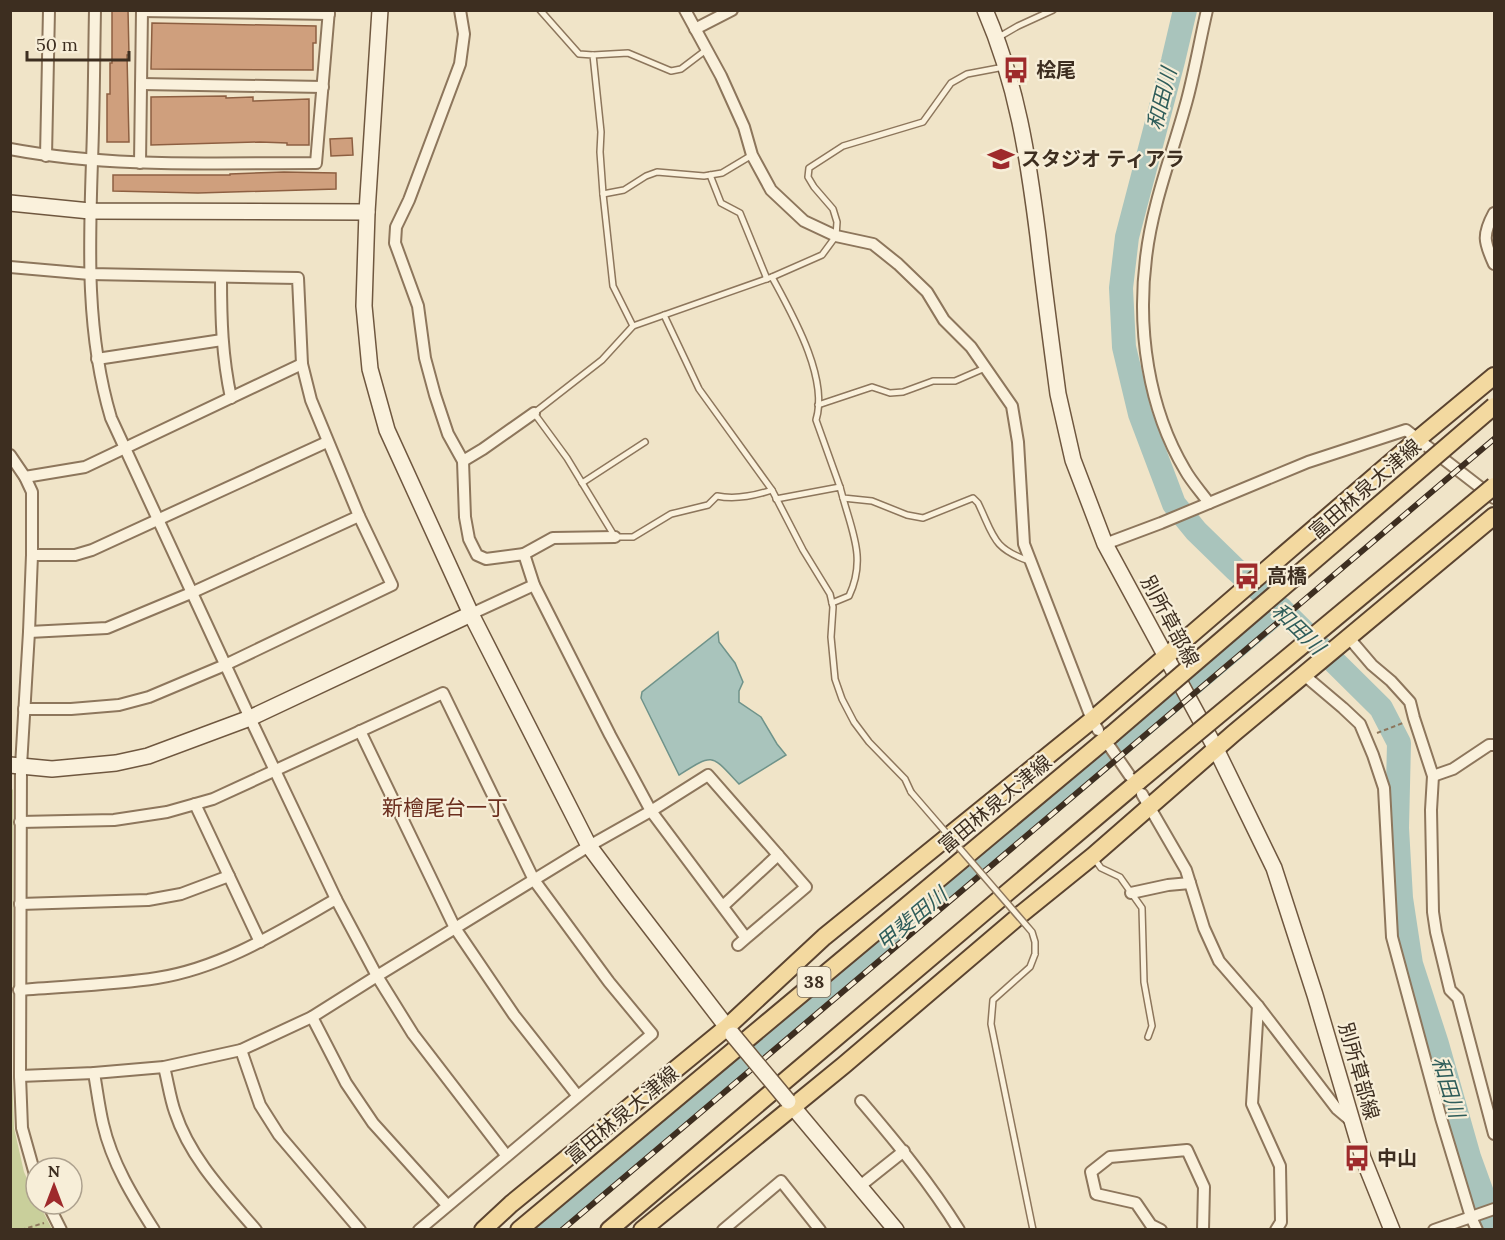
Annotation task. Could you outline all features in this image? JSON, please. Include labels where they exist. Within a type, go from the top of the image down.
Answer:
[{"type":"main road","points":[[483,1230],[519,1197],[729,1031],[824,937],[1103,733],[1165,657],[1494,376]]},
{"type":"main road","name":"富田林泉大津線","points":[[519,1230],[1103,733],[1494,406]]},
{"type":"main road","points":[[609,1230],[1140,789],[1494,486]]},
{"type":"main road","points":[[642,1230],[1092,856],[1140,789],[1216,749],[1494,516]]},
{"type":"street","points":[[46,156],[49,10]]},
{"type":"street","points":[[95,10],[90,274],[93,334],[111,418],[225,666],[336,898],[377,976],[413,1034],[506,1155]]},
{"type":"street","points":[[380,10],[367,212],[364,306],[370,369],[387,430],[471,614],[589,846],[729,1031],[896,1230]]},
{"type":"street","points":[[460,10],[464,34],[460,64],[409,200],[396,227],[395,243],[418,306],[425,358],[435,395],[448,435],[464,461],[465,517],[469,539],[477,555],[486,559],[524,554],[553,538],[615,537]]},
{"type":"street","points":[[685,10],[744,127],[752,155],[771,190],[804,221],[837,236],[873,244],[898,264],[927,292],[944,320],[971,347],[1012,406],[1018,442],[1024,544],[1103,733],[1140,789],[1186,870],[1204,928],[1219,961],[1258,1006],[1337,1109],[1350,1120]]},
{"type":"street","points":[[695,29],[732,10]]},
{"type":"street","name":"別所草部線","points":[[985,10],[997,38],[1019,113],[1028,159],[1062,420],[1080,483],[1106,544],[1216,749],[1274,868],[1315,995],[1350,1120],[1374,1189],[1392,1230]]},
{"type":"street","points":[[1207,10],[1188,98],[1153,219],[1146,258],[1144,324],[1147,361],[1156,400],[1170,443],[1207,504]]},
{"type":"street","points":[[10,149],[92,161],[140,163],[316,163],[329,12],[142,11],[140,163]]},
{"type":"street","points":[[141,84],[323,87]]},
{"type":"street","points":[[10,203],[90,211],[367,212]]},
{"type":"street","points":[[1494,213],[1485,232],[1486,246],[1494,264]]},
{"type":"street","points":[[10,267],[90,274],[298,278],[302,364],[311,400],[359,516],[392,585],[225,666],[149,697],[119,705],[71,710],[24,709]]},
{"type":"street","points":[[221,277],[224,366],[231,398]]},
{"type":"street","points":[[97,359],[222,340]]},
{"type":"street","points":[[25,477],[85,467],[302,364]]},
{"type":"street","points":[[464,461],[534,413]]},
{"type":"street","points":[[1106,544],[1161,524],[1308,462],[1406,430],[1494,498]]},
{"type":"street","points":[[32,555],[75,555],[92,550],[327,442]]},
{"type":"street","points":[[10,455],[32,492],[29,632],[24,709],[16,766],[20,822],[20,1076],[22,1128],[30,1156]]},
{"type":"street","points":[[29,632],[107,628],[192,593],[359,516]]},
{"type":"street","points":[[20,1076],[164,1067],[241,1050],[312,1017],[589,846],[651,811],[708,775],[806,887],[742,942],[723,906],[651,811],[534,585],[524,554]]},
{"type":"street","points":[[16,766],[52,769],[148,756],[250,718],[534,585]]},
{"type":"street","points":[[1347,639],[1410,702],[1433,776],[1431,810],[1433,912],[1436,932],[1450,990],[1458,998],[1494,1134]]},
{"type":"street","points":[[1307,672],[1360,724],[1384,788],[1392,937],[1441,1119],[1477,1230]]},
{"type":"street","points":[[20,822],[114,820],[167,812],[213,799],[443,693],[534,880],[609,982],[652,1034],[419,1230]]},
{"type":"street","points":[[360,731],[455,928],[514,1014],[577,1095]]},
{"type":"street","points":[[1433,776],[1453,769],[1494,745]]},
{"type":"street","points":[[195,804],[260,942]]},
{"type":"street","points":[[723,906],[778,855]]},
{"type":"street","points":[[20,904],[148,900],[181,894],[229,876]]},
{"type":"street","points":[[1131,893],[1190,883]]},
{"type":"street","points":[[19,990],[158,978],[205,965],[260,942],[336,898]]},
{"type":"street","points":[[1258,1006],[1252,1104],[1280,1167],[1281,1222],[1276,1230]]},
{"type":"street","points":[[312,1017],[346,1083],[373,1123],[447,1205]]},
{"type":"street","points":[[241,1050],[260,1105],[279,1135],[360,1230]]},
{"type":"street","points":[[164,1067],[175,1113],[191,1149],[212,1179],[256,1230]]},
{"type":"street","points":[[94,1073],[103,1126],[116,1164],[134,1199],[154,1230]]},
{"type":"street","points":[[861,1101],[904,1151],[959,1230]]},
{"type":"street","points":[[1161,1230],[1151,1225],[1136,1203],[1096,1194],[1091,1172],[1110,1157],[1187,1150],[1204,1187],[1203,1230]]},
{"type":"street","points":[[860,1186],[904,1151]]},
{"type":"street","points":[[724,1229],[781,1181],[820,1230]]},
{"type":"street","points":[[1434,1230],[1494,1209]]},
{"type":"lane","points":[[540,10],[579,54],[628,53],[670,70],[681,69],[706,50]]},
{"type":"lane","points":[[997,38],[1053,10]]},
{"type":"lane","points":[[593,55],[602,132],[600,153],[613,286],[633,326]]},
{"type":"lane","points":[[772,490],[753,496],[729,498],[717,496],[708,505],[671,514],[633,537],[615,537],[567,459],[534,413],[602,360],[633,326],[770,278],[822,255],[837,236],[837,222],[833,209],[808,177],[809,168],[843,146],[923,122],[951,83],[967,74],[1006,67]]},
{"type":"lane","points":[[603,194],[624,190],[657,172],[710,175],[722,173],[752,155]]},
{"type":"lane","points":[[710,175],[721,203],[740,213],[770,278],[792,314],[808,350],[818,389],[816,420],[840,487],[857,548],[859,564],[855,583],[849,596],[832,603]]},
{"type":"lane","points":[[664,315],[699,389],[772,490],[803,550],[830,594],[835,679],[854,722],[869,742],[905,779],[911,792],[1032,932],[1035,954],[1030,966],[993,1000],[991,1024],[1034,1230]]},
{"type":"lane","points":[[818,405],[872,387],[890,393],[903,392],[933,381],[955,381],[985,368]]},
{"type":"lane","points":[[582,483],[645,442]]},
{"type":"lane","points":[[777,499],[840,487]]},
{"type":"lane","points":[[843,498],[872,501],[907,515],[923,518],[973,498],[978,503],[998,545],[1008,554],[1031,562]]},
{"type":"lane","points":[[1092,856],[1101,868],[1120,877],[1142,908],[1144,982],[1152,1026],[1148,1037]]},
{"type":"path","points":[[1372,735],[1409,720]]},
{"type":"path","points":[[21,1230],[58,1225]]},
{"type":"green space","points":[[11,788],[13,790],[12,1074],[14,1128],[24,1172],[24,1216],[45,1216],[52,1229],[11,1229]]},
{"type":"water","points":[[718,632],[719,642],[735,663],[743,682],[739,691],[739,702],[761,717],[786,755],[739,784],[723,767],[712,760],[699,763],[679,775],[641,698],[642,692]]},
{"type":"building","points":[[112,10],[128,10],[129,142],[107,142],[107,94],[110,94],[110,63],[112,63]]},
{"type":"building","points":[[152,23],[316,26],[316,43],[313,43],[313,70],[151,69]]},
{"type":"building","points":[[226,96],[226,98],[253,97],[253,101],[309,99],[309,145],[260,142],[151,145],[151,97]]},
{"type":"building","points":[[352,138],[353,155],[331,156],[330,139]]},
{"type":"building","points":[[284,172],[336,173],[336,189],[198,193],[113,191],[113,175],[230,175]]},
{"type":"waterway","name":"和田川","points":[[1185,10],[1127,237],[1121,288],[1124,347],[1140,414],[1174,504],[1196,531],[1281,609],[1381,708],[1399,743],[1397,828],[1401,898],[1411,964],[1437,1044],[1469,1157],[1494,1226]]},
{"type":"waterway","name":"甲斐田川","points":[[544,1230],[1281,609]]},
{"type":"railway","points":[[562,1230],[1494,439]]},
{"type":"place","name":"桧尾","points":[[1016,70]]},
{"type":"place","name":"スタジオ ティアラ","points":[[1001,159]]},
{"type":"place","name":"高橋","points":[[1247,576]]},
{"type":"place","name":"中山","points":[[1357,1158]]},
{"type":"district","name":"新檜尾台一丁","points":[[445,808]]}]
